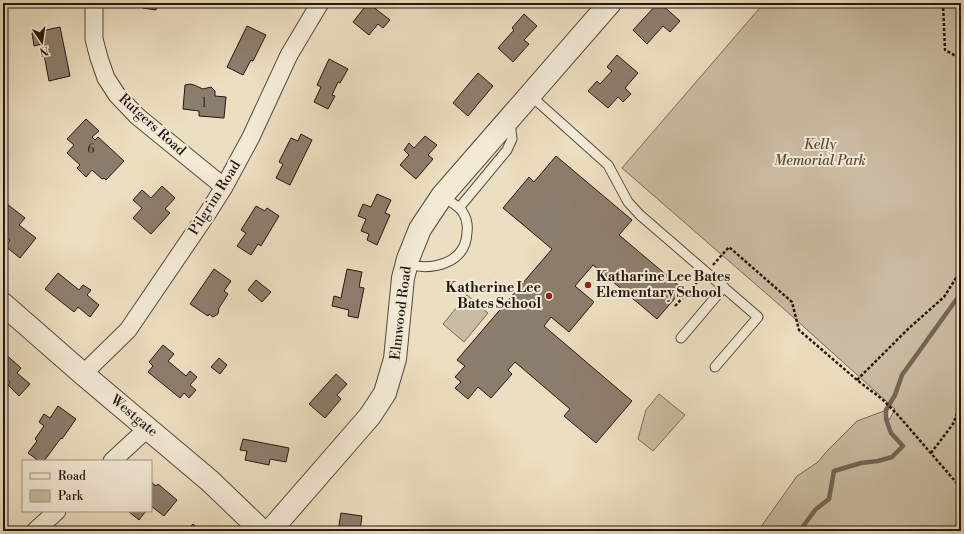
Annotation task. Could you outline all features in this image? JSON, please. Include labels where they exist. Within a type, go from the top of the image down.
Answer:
[{"type":"street","name":"Rutgers Road","points":[[94,3],[94,39],[106,78],[117,95],[137,116],[224,187]]},
{"type":"street","name":"Pilgrim Road","points":[[83,374],[128,330],[207,214],[224,187],[251,137],[289,55],[320,3]]},
{"type":"street","name":"Elmwood Road","points":[[270,531],[370,416],[385,393],[395,359],[402,286],[406,264],[412,246],[420,230],[450,202],[509,120],[610,3]]},
{"type":"street","name":"Westgate","points":[[3,304],[83,374],[210,480],[262,531]]},
{"type":"street","points":[[113,460],[148,428]]},
{"type":"street","points":[[35,531],[56,512]]},
{"type":"lane","points":[[530,95],[608,165],[626,198],[637,212],[758,316],[715,367]]},
{"type":"lane","points":[[406,264],[421,268],[433,267],[446,263],[459,253],[467,240],[468,229],[466,219],[450,202]]},
{"type":"lane","points":[[681,338],[724,287]]},
{"type":"path","points":[[943,3],[945,50],[961,58]]},
{"type":"path","points":[[675,306],[729,247],[792,302],[799,330],[857,380],[882,399],[897,414],[961,488]]},
{"type":"path","points":[[857,380],[908,329],[944,297],[961,270]]},
{"type":"path","points":[[931,453],[953,424],[961,403]]},
{"type":"green space","name":"Kelly Memorial Park","points":[[764,3],[961,3],[961,531],[758,531],[797,476],[818,462],[857,421],[884,411],[889,420],[895,409],[784,309],[622,168]]},
{"type":"green space","points":[[467,295],[488,313],[464,342],[443,324]]},
{"type":"green space","points":[[659,394],[685,415],[653,451],[638,439],[646,410]]},
{"type":"building","points":[[143,3],[157,3],[156,10],[143,8]]},
{"type":"building","points":[[368,3],[390,20],[383,28],[378,24],[369,35],[353,22]]},
{"type":"building","points":[[658,3],[660,3],[680,21],[670,32],[663,26],[647,44],[633,30]]},
{"type":"building","points":[[524,14],[537,26],[524,40],[529,44],[513,62],[498,48],[514,30],[512,28]]},
{"type":"building","points":[[247,26],[266,35],[253,61],[251,60],[243,75],[227,67]]},
{"type":"building","points":[[60,27],[70,76],[49,81],[42,44],[34,46],[32,33]]},
{"type":"building","points":[[617,55],[638,73],[625,88],[631,94],[623,102],[618,97],[608,108],[588,91],[597,81],[600,84],[612,71],[607,67]]},
{"type":"building","points":[[329,59],[348,69],[340,83],[338,82],[332,95],[335,96],[328,109],[314,102],[321,87],[317,85]]},
{"type":"building","points":[[478,73],[493,86],[468,116],[453,103]]},
{"type":"building","points":[[190,84],[203,89],[211,87],[215,91],[215,96],[226,97],[224,118],[199,116],[199,111],[183,109],[185,85]]},
{"type":"building","points":[[86,119],[99,131],[92,137],[95,140],[98,137],[124,161],[106,180],[104,178],[102,179],[92,170],[86,177],[77,168],[80,165],[67,153],[74,145],[67,139]]},
{"type":"building","points":[[301,134],[312,140],[290,185],[276,178],[283,164],[279,162],[291,138],[298,141]]},
{"type":"building","points":[[425,136],[437,145],[428,155],[433,159],[416,179],[400,165],[409,155],[404,150],[409,143],[414,148]]},
{"type":"building","name":"Katherine Lee Bates School","points":[[556,156],[632,220],[619,235],[683,289],[657,319],[593,265],[575,286],[594,302],[569,332],[551,317],[544,326],[632,401],[596,443],[564,416],[570,409],[515,362],[508,370],[512,374],[491,398],[478,387],[468,399],[455,388],[461,382],[455,377],[465,366],[457,360],[552,249],[503,208],[529,177],[534,182]]},
{"type":"building","points":[[162,186],[175,198],[165,209],[170,213],[151,234],[133,218],[142,208],[133,200],[142,190],[151,198]]},
{"type":"building","points":[[377,194],[391,200],[385,213],[390,215],[377,245],[367,240],[369,234],[361,231],[366,219],[358,216],[363,204],[371,207]]},
{"type":"building","points":[[3,201],[25,218],[19,225],[36,238],[20,258],[5,246],[10,240],[5,236],[3,238]]},
{"type":"building","points":[[256,206],[265,211],[267,208],[279,216],[261,246],[258,244],[251,255],[237,246],[246,233],[241,230]]},
{"type":"building","points":[[214,269],[231,281],[224,291],[228,294],[219,308],[218,314],[213,317],[209,314],[208,316],[190,304]]},
{"type":"building","points":[[347,269],[362,272],[359,287],[364,288],[358,318],[348,316],[349,310],[332,306],[334,296],[341,298]]},
{"type":"building","points":[[58,273],[79,290],[83,285],[91,290],[87,295],[99,305],[90,317],[78,307],[74,312],[45,289]]},
{"type":"building","points":[[256,280],[271,292],[262,302],[248,290]]},
{"type":"building","points":[[163,345],[174,354],[168,361],[186,376],[190,371],[197,377],[190,385],[196,390],[189,398],[184,393],[180,398],[148,372],[153,366],[149,362]]},
{"type":"building","points":[[3,352],[21,368],[17,373],[30,384],[19,396],[8,385],[10,382],[3,376]]},
{"type":"building","points":[[219,358],[227,365],[220,374],[211,367]]},
{"type":"building","points":[[336,374],[347,384],[337,395],[341,399],[325,418],[309,404]]},
{"type":"building","points":[[58,406],[76,419],[45,460],[38,460],[28,453],[37,441],[35,439],[44,426],[39,422],[44,414],[50,418]]},
{"type":"building","points":[[243,439],[289,448],[286,462],[270,459],[269,465],[245,460],[247,451],[240,450]]},
{"type":"building","points":[[152,483],[156,486],[158,484],[177,500],[164,516],[152,507]]},
{"type":"building","points":[[129,512],[145,512],[139,520]]},
{"type":"building","points":[[341,513],[362,516],[360,531],[338,531]]},
{"type":"building","points":[[193,524],[201,531],[186,531]]},
{"type":"waterway","points":[[801,531],[816,509],[829,499],[834,471],[861,463],[878,461],[892,457],[903,446],[891,433],[886,419],[886,410],[895,395],[902,375],[961,293]]},
{"type":"place","name":"Katharine Lee Bates Elementary School","points":[[588,285]]},
{"type":"place","name":"Katherine Lee Bates School","points":[[549,296]]}]
